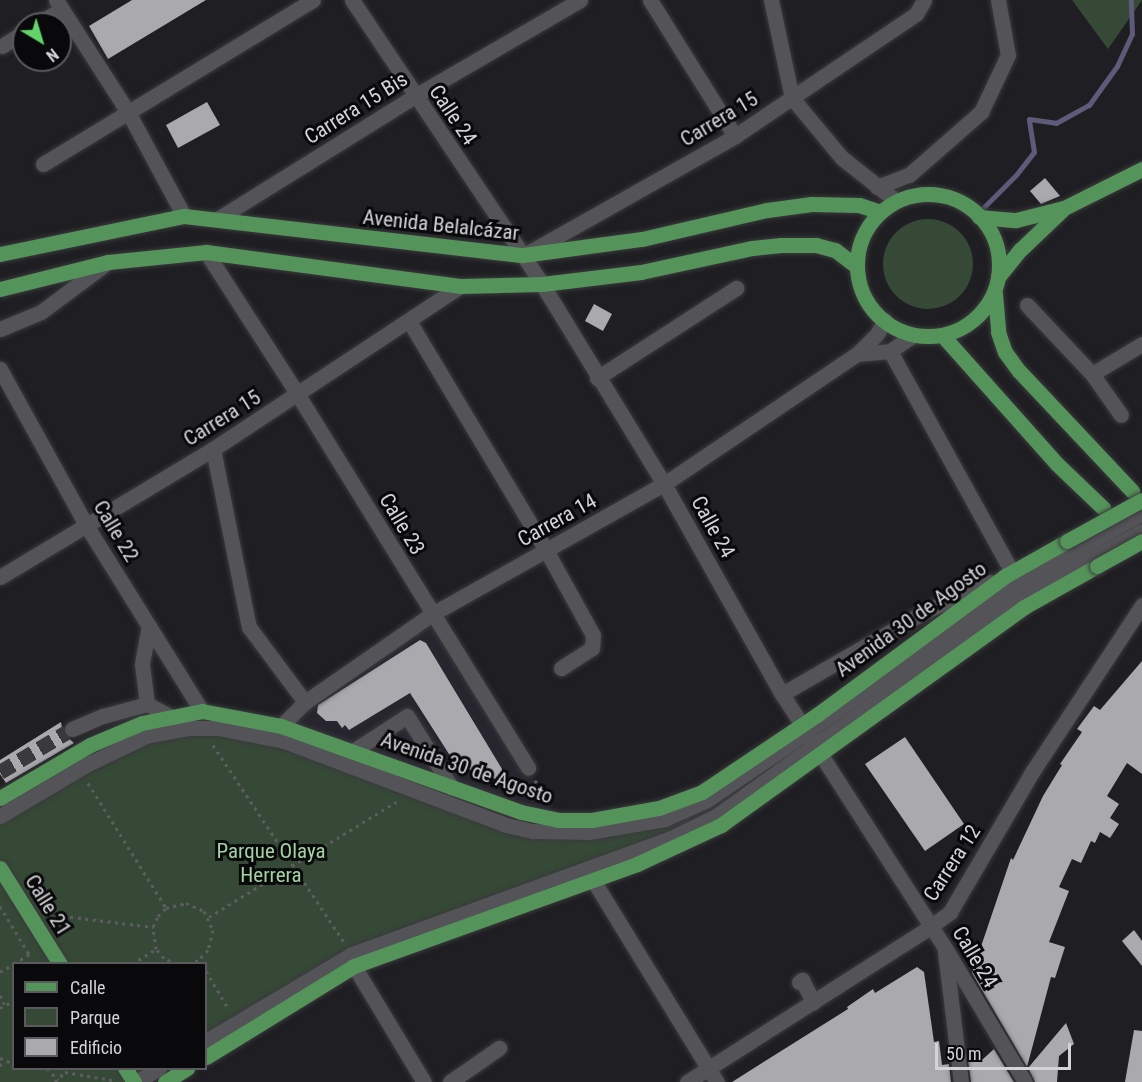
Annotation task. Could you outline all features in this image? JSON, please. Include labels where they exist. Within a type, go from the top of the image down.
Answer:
[{"type":"main road","points":[[979,217],[1016,220],[1064,208],[1142,168]]},
{"type":"main road","points":[[995,294],[976,320],[954,333],[943,336],[911,337],[885,320],[865,295],[856,266],[861,236],[878,211],[895,200],[914,194],[943,195],[959,201],[979,217],[994,247],[998,277],[995,294],[998,332],[1012,361],[1137,496]]},
{"type":"main road","name":"Avenida Belalcázar","points":[[0,254],[184,216],[219,218],[523,255],[642,239],[767,210],[812,204],[859,205],[878,211]]},
{"type":"main road","points":[[998,277],[1020,250],[1064,208]]},
{"type":"main road","points":[[0,244],[42,244]]},
{"type":"main road","points":[[0,289],[108,262],[206,252],[460,286],[542,284],[641,272],[781,244],[816,245],[835,250],[856,266]]},
{"type":"main road","points":[[943,336],[1057,464],[1103,508]]},
{"type":"main road","name":"Avenida 30 de Agosto","points":[[207,1056],[353,960],[593,880],[666,852],[721,825],[810,739],[1008,574],[1067,542],[1137,496]]},
{"type":"main road","name":"Avenida 30 de Agosto","points":[[0,798],[90,745],[142,723],[202,711],[281,726],[521,812],[558,820],[592,820],[628,815],[659,808],[702,792],[810,739],[1024,607],[1142,541]]},
{"type":"main road","name":"Calle 21","points":[[0,868],[59,962]]},
{"type":"main road","points":[[165,1082],[184,1070]]},
{"type":"main road","points":[[121,1074],[135,1082]]},
{"type":"street","points":[[43,164],[313,0]]},
{"type":"street","name":"Calle 24","points":[[352,0],[542,284],[597,378],[664,484],[782,694],[944,946],[1025,1082]]},
{"type":"street","name":"Carrera 15 Bis","points":[[219,218],[415,96],[580,0]]},
{"type":"street","points":[[650,0],[735,136]]},
{"type":"street","points":[[771,0],[792,98],[842,158],[895,200]]},
{"type":"street","name":"Carrera 15","points":[[523,255],[735,136],[916,15],[924,0]]},
{"type":"street","points":[[877,187],[909,175],[981,112],[1008,55],[998,0]]},
{"type":"street","points":[[59,4],[128,112],[184,216]]},
{"type":"street","points":[[2,46],[12,40]]},
{"type":"street","name":"Calle 23","points":[[206,252],[298,395],[528,768]]},
{"type":"street","points":[[0,329],[41,312],[108,262]]},
{"type":"street","name":"Carrera 15","points":[[0,577],[213,449],[460,286]]},
{"type":"street","points":[[597,378],[735,288]]},
{"type":"street","points":[[1027,305],[1092,374],[1121,415]]},
{"type":"street","name":"Carrera 14","points":[[281,726],[305,702],[432,614],[664,484],[857,354],[878,334],[885,320]]},
{"type":"street","points":[[409,321],[546,550],[593,635],[592,648],[561,668]]},
{"type":"street","name":"Carrera 14","points":[[857,354],[890,351],[911,337]]},
{"type":"street","points":[[1092,374],[1142,344]]},
{"type":"street","points":[[782,694],[926,611],[1008,574],[890,351]]},
{"type":"street","name":"Calle 22","points":[[0,369],[86,525],[202,711]]},
{"type":"street","points":[[213,449],[249,627],[305,702]]},
{"type":"street","points":[[207,1040],[353,960],[671,838],[716,816],[810,739],[1012,586],[1142,513]]},
{"type":"street","points":[[0,816],[79,769],[146,736],[164,731],[202,728],[246,731],[284,741],[506,825],[533,831],[589,832],[665,819],[707,800],[810,739],[1019,598],[1142,531]]},
{"type":"street","name":"Carrera 12","points":[[687,1082],[713,1076],[813,1002],[950,912],[1032,772],[1142,604]]},
{"type":"street","points":[[147,704],[142,664],[149,626]]},
{"type":"street","points":[[90,745],[69,730],[103,716],[147,704],[171,717]]},
{"type":"street","points":[[353,751],[407,716],[452,788]]},
{"type":"street","points":[[593,880],[713,1076]]},
{"type":"street","points":[[944,946],[961,1082]]},
{"type":"street","points":[[353,960],[424,1082]]},
{"type":"street","points":[[799,982],[802,980],[813,1002]]},
{"type":"street","points":[[450,1082],[500,1048]]},
{"type":"street","points":[[135,1082],[156,1070]]},
{"type":"path","points":[[202,728],[353,960]]},
{"type":"path","points":[[528,768],[558,820]]},
{"type":"path","points":[[79,769],[166,908]]},
{"type":"path","points":[[209,916],[415,790]]},
{"type":"path","points":[[174,962],[164,958],[156,949],[153,927],[158,916],[166,908],[179,903],[193,904],[209,916],[214,937],[200,962]]},
{"type":"path","points":[[0,906],[29,954],[17,962]]},
{"type":"path","points":[[27,911],[153,927]]},
{"type":"path","points":[[134,962],[156,949]]},
{"type":"path","points":[[207,973],[237,1022]]},
{"type":"path","points":[[0,995],[4,1005]]},
{"type":"path","points":[[0,1008],[12,1002]]},
{"type":"path","points":[[0,1066],[2,1059]]},
{"type":"path","points":[[56,1081],[65,1072],[121,1074]]},
{"type":"shaded area","points":[[432,614],[528,768],[558,820],[281,726]]},
{"type":"green space","points":[[1072,0],[1142,0],[1108,49]]},
{"type":"green space","points":[[928,219],[945,223],[960,232],[969,247],[973,264],[969,281],[960,296],[945,305],[928,309],[911,305],[896,296],[887,281],[883,264],[887,247],[896,232],[911,223]]},
{"type":"green space","name":"Parque Olaya Herrera","points":[[247,731],[506,825],[665,819],[784,748],[793,761],[716,816],[593,868],[207,1041],[207,962],[12,962],[12,1070],[157,1070],[136,1082],[0,1082],[0,816],[146,736]]},
{"type":"building","points":[[132,0],[206,0],[108,59],[89,26]]},
{"type":"building","points":[[207,102],[220,125],[178,148],[166,125]]},
{"type":"building","points":[[1045,178],[1060,196],[1041,204],[1030,191]]},
{"type":"building","points":[[594,304],[612,314],[603,331],[585,321]]},
{"type":"building","points":[[420,640],[426,643],[505,774],[496,779],[456,765],[410,693],[349,730],[345,725],[342,728],[337,721],[326,721],[317,713],[318,705]]},
{"type":"building","points":[[1142,661],[1142,774],[1127,763],[1107,796],[1119,804],[1110,818],[1119,824],[1110,838],[1100,832],[1095,843],[1091,841],[1081,863],[1072,859],[1059,887],[1069,891],[1049,942],[1065,947],[1055,978],[1051,977],[1027,1067],[972,973],[1011,858],[1013,860],[1043,796],[1062,765],[1060,764],[1082,732],[1077,729],[1094,706],[1100,710]]},
{"type":"building","points":[[61,722],[63,733],[74,743],[6,783],[0,774],[0,760]]},
{"type":"building","points":[[905,737],[964,824],[925,851],[865,764]]},
{"type":"building","points":[[1134,930],[1142,941],[1142,966],[1122,941]]},
{"type":"building","points":[[917,967],[924,972],[934,1042],[939,1041],[942,1065],[949,1064],[951,1082],[732,1082],[848,1009],[847,1007],[873,989],[875,993]]},
{"type":"building","points":[[1066,1023],[1074,1044],[1059,1056],[1057,1082],[1035,1082],[1028,1068]]},
{"type":"building","points":[[1134,1030],[1142,1031],[1142,1082],[1125,1082]]},
{"type":"building","points":[[994,1049],[1014,1082],[971,1082],[968,1061],[983,1059]]},
{"type":"waterway","points":[[981,210],[1016,175],[1034,152],[1029,119],[1056,123],[1089,105],[1117,66],[1132,34],[1131,0]]},
{"type":"tunnel","points":[[0,772],[67,732]]}]
